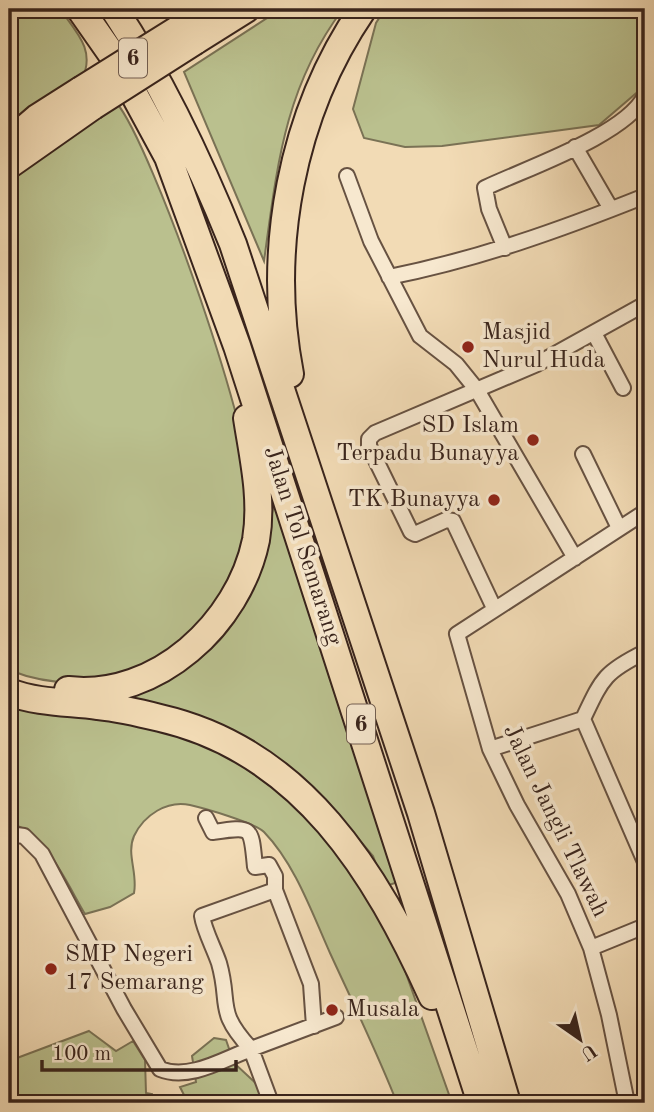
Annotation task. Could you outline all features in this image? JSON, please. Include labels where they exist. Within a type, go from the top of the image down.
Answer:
[{"type":"highway","name":"Jalan Tol Semarang","points":[[80,9],[115,59],[168,157],[237,346],[481,1103]]},
{"type":"highway","name":"Jalan Tol Semarang","points":[[114,9],[158,79],[210,186],[233,244],[421,813],[507,1103]]},
{"type":"highway","name":"6","points":[[190,33],[211,9]]},
{"type":"highway","name":"6","points":[[9,165],[87,98],[190,33],[246,9]]},
{"type":"highway","name":"6","points":[[330,542],[283,340],[279,287],[281,237],[296,159],[315,100],[339,44],[363,9]]},
{"type":"highway","name":"6","points":[[9,142],[37,118],[87,98]]},
{"type":"highway","name":"6","points":[[9,677],[30,685],[74,691],[135,681],[169,665],[193,649],[221,618],[240,585],[256,540],[259,498],[237,346]]},
{"type":"highway","name":"6","points":[[9,692],[26,699],[98,706],[189,725],[244,753],[309,799],[345,839],[372,878],[408,942],[481,1103]]},
{"type":"street","points":[[505,248],[489,209],[485,189],[575,147],[627,118],[638,109],[645,96]]},
{"type":"street","points":[[575,147],[611,209]]},
{"type":"street","points":[[346,176],[363,222],[420,336],[456,365],[477,390],[575,558]]},
{"type":"street","points":[[389,277],[462,262],[645,196]]},
{"type":"street","points":[[645,304],[537,364],[375,433],[369,439],[369,446],[411,532],[415,534],[446,520],[453,521],[494,608],[645,512]]},
{"type":"street","points":[[594,333],[624,388]]},
{"type":"street","points":[[583,454],[620,528]]},
{"type":"street","name":"Jalan Jangli Tlawah","points":[[494,608],[463,627],[457,634],[456,642],[490,749],[517,805],[569,894],[591,948],[609,1015],[627,1103]]},
{"type":"street","points":[[645,652],[604,678],[595,689],[583,719],[645,862]]},
{"type":"street","points":[[490,749],[583,719]]},
{"type":"street","points":[[206,818],[213,832],[239,828],[246,830],[252,839],[255,867],[269,865],[275,876],[275,890],[311,984],[314,1026]]},
{"type":"street","points":[[9,834],[24,836],[41,854],[124,1009],[160,1069],[170,1073],[188,1072],[336,1017]]},
{"type":"street","points":[[271,1103],[251,1049],[228,1020],[221,971],[202,916],[275,890]]},
{"type":"street","points":[[591,948],[645,926]]},
{"type":"green space","points":[[9,9],[60,9],[78,34],[87,59],[82,79],[9,131]]},
{"type":"green space","points":[[281,9],[343,9],[323,38],[308,68],[286,129],[264,261],[184,72]]},
{"type":"green space","points":[[385,9],[645,9],[645,52],[641,89],[599,125],[442,146],[405,147],[364,138],[353,109],[376,23]]},
{"type":"green space","points":[[116,102],[133,130],[154,175],[200,298],[238,422],[249,470],[251,501],[233,584],[189,643],[156,662],[121,676],[102,681],[65,682],[9,670],[9,175]]},
{"type":"green space","points":[[275,499],[332,685],[395,875],[395,883],[389,885],[383,882],[373,856],[323,797],[247,744],[93,701],[170,676],[203,656],[222,638],[236,619],[257,574]]},
{"type":"green space","points":[[9,704],[51,715],[97,718],[185,736],[230,757],[301,808],[336,847],[397,948],[452,1103],[397,1103],[302,889],[285,859],[259,828],[190,805],[165,807],[150,816],[134,836],[134,893],[110,907],[85,914],[44,846],[33,835],[9,824]]},
{"type":"green space","points":[[89,1031],[116,1051],[133,1041],[145,1060],[146,1093],[152,1094],[152,1103],[9,1103],[9,1061]]},
{"type":"green space","points":[[214,1038],[226,1040],[234,1063],[277,1103],[188,1103],[180,1087],[196,1082],[192,1056]]},
{"type":"place","name":"Masjid Nurul Huda","points":[[468,347]]},
{"type":"place","name":"SD Islam Terpadu Bunayya","points":[[533,440]]},
{"type":"place","name":"TK Bunayya","points":[[494,500]]},
{"type":"place","name":"SMP Negeri 17 Semarang","points":[[51,969]]},
{"type":"place","name":"Musala","points":[[332,1010]]}]
